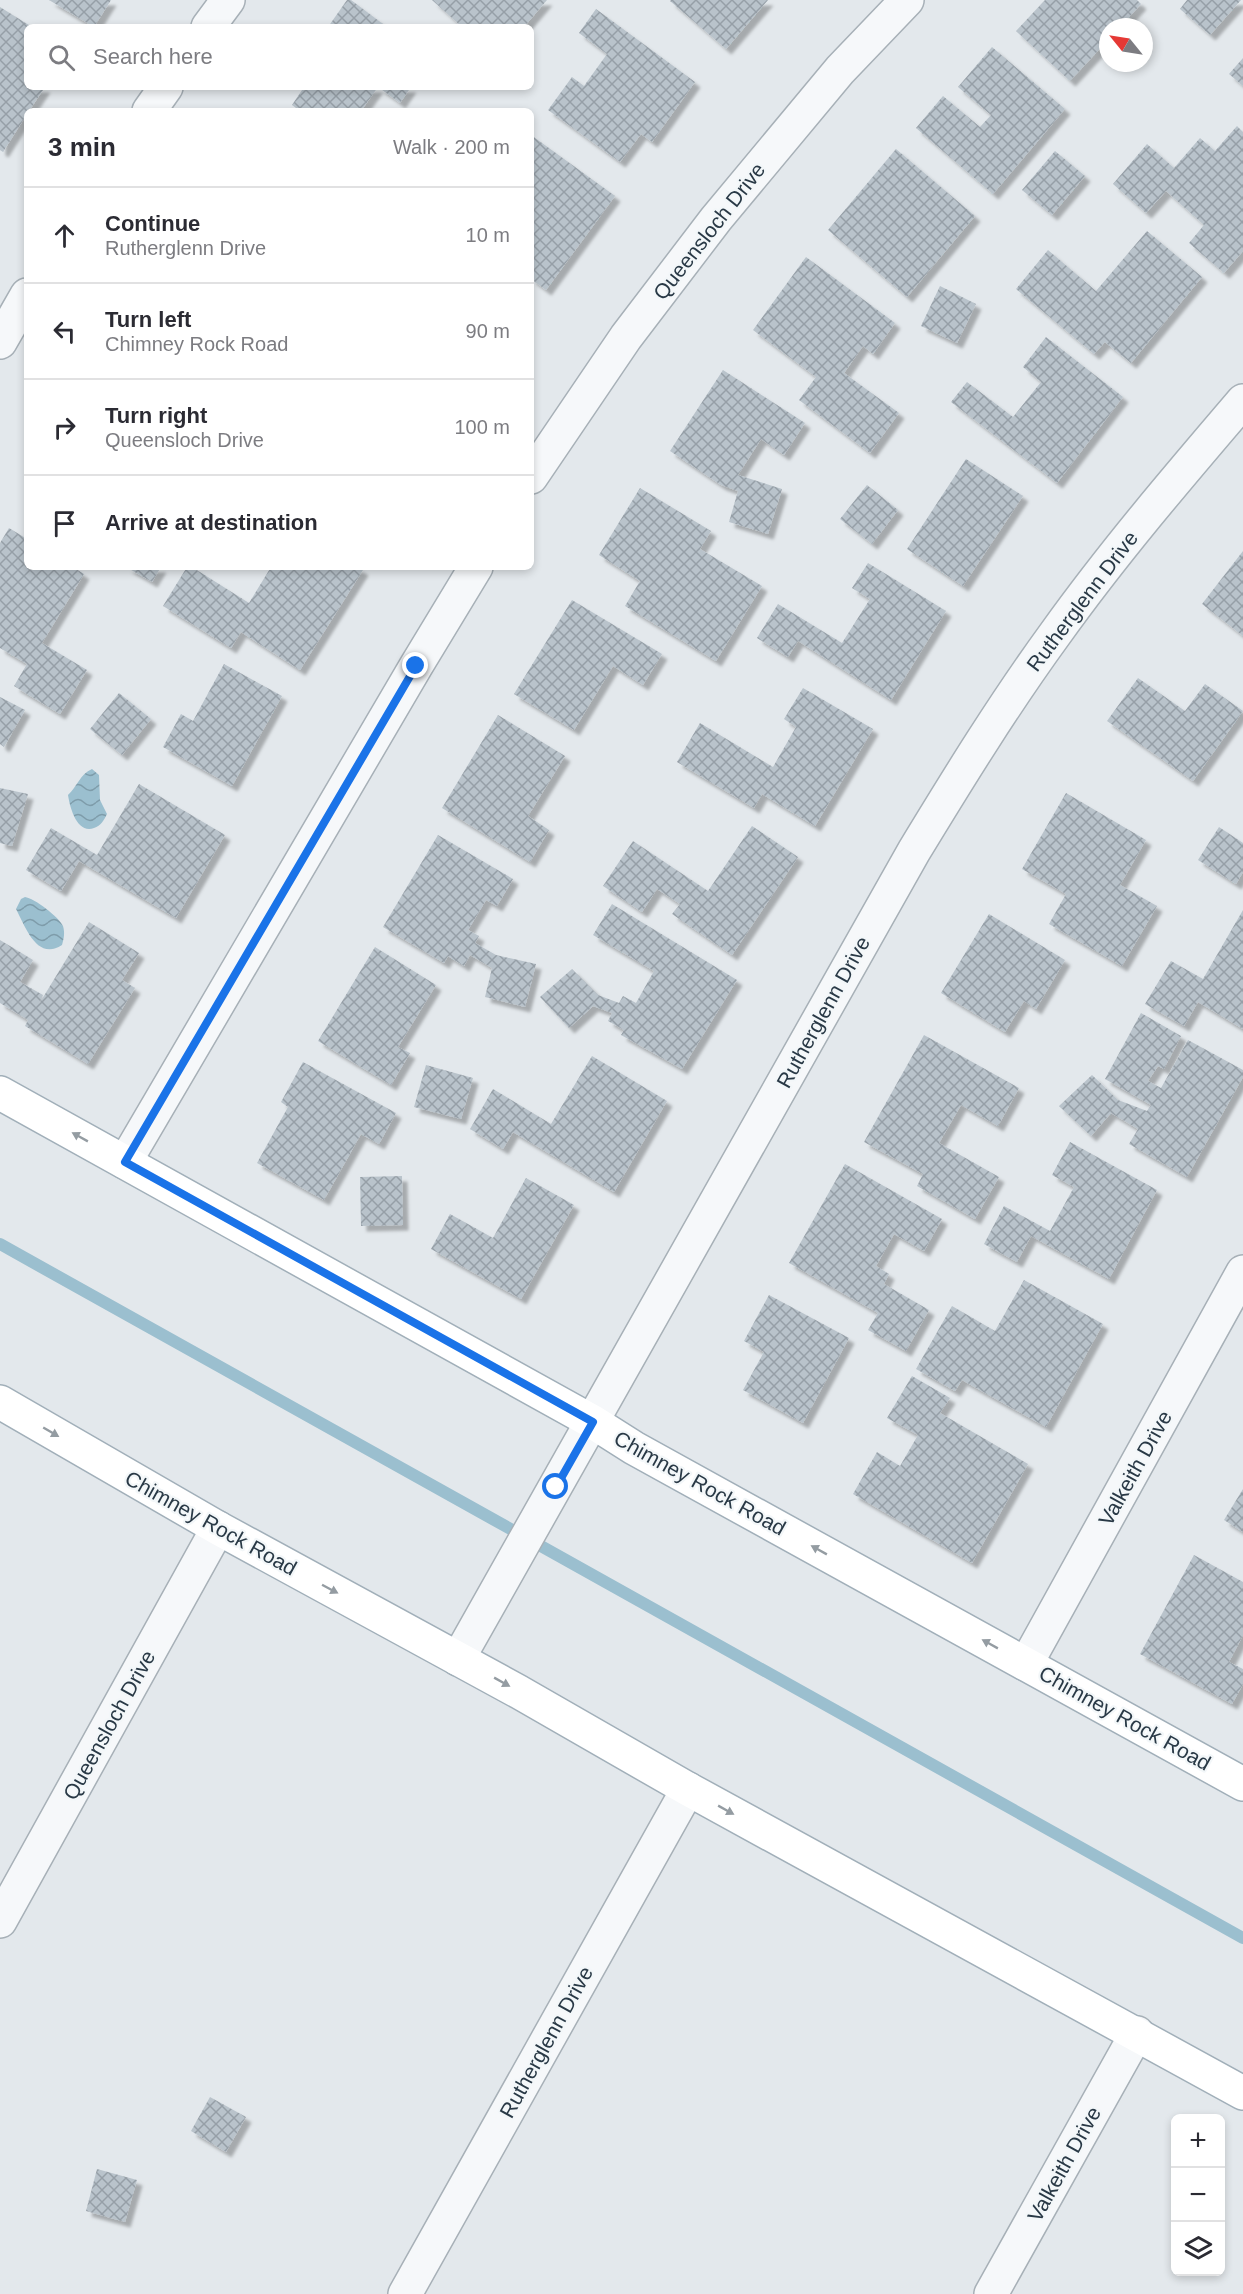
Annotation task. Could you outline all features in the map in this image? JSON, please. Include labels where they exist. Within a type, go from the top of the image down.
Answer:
[{"type":"main road","name":"Chimney Rock Road","points":[[0,1093],[593,1422],[634,1448],[1243,1784]]},
{"type":"main road","name":"Chimney Rock Road","points":[[0,1402],[218,1528],[1243,2093]]},
{"type":"street","points":[[210,24],[228,0]]},
{"type":"street","name":"Queensloch Drive","points":[[534,473],[626,337],[716,219],[840,70],[907,0]]},
{"type":"street","points":[[151,108],[164,90]]},
{"type":"street","points":[[0,342],[24,300]]},
{"type":"street","name":"Rutherglenn Drive","points":[[458,1659],[914,851],[987,732],[1056,633],[1156,502],[1243,401]]},
{"type":"street","points":[[125,1162],[474,570]]},
{"type":"street","name":"Valkeith Drive","points":[[1026,1664],[1243,1272]]},
{"type":"street","name":"Queensloch Drive","points":[[0,1921],[218,1528]]},
{"type":"street","name":"Rutherglenn Drive","points":[[405,2294],[688,1789]]},
{"type":"street","name":"Valkeith Drive","points":[[991,2294],[1137,2033]]},
{"type":"water","points":[[92,769],[99,775],[100,800],[107,814],[99,826],[88,829],[75,819],[68,795],[84,774]]},
{"type":"water","points":[[25,897],[40,904],[61,922],[64,931],[62,945],[46,949],[33,940],[16,909],[21,899]]},
{"type":"building","points":[[49,0],[111,0],[96,24],[89,24]]},
{"type":"building","points":[[347,0],[351,0],[383,24],[330,24]]},
{"type":"building","points":[[432,0],[547,0],[527,24],[459,24]]},
{"type":"building","points":[[671,0],[768,0],[726,49]]},
{"type":"building","points":[[1045,0],[1137,0],[1141,4],[1128,18],[1099,18],[1099,50],[1070,81],[1016,31]]},
{"type":"building","points":[[1187,0],[1241,0],[1210,35],[1180,9]]},
{"type":"building","points":[[0,7],[27,24],[24,24],[24,90],[43,90],[31,108],[24,108],[24,119],[3,152],[0,150]]},
{"type":"building","points":[[596,9],[695,82],[652,142],[641,134],[620,162],[548,110],[572,77],[584,86],[607,54],[579,33]]},
{"type":"building","points":[[992,47],[1065,109],[993,194],[916,128],[943,96],[980,127],[991,115],[958,87]]},
{"type":"building","points":[[1243,58],[1243,86],[1229,74]]},
{"type":"building","points":[[302,90],[376,90],[363,108],[296,108],[292,105]]},
{"type":"building","points":[[382,90],[409,90],[400,103]]},
{"type":"building","points":[[1237,126],[1243,132],[1243,251],[1224,273],[1189,243],[1204,225],[1166,191],[1146,213],[1113,184],[1147,144],[1174,168],[1200,138],[1215,151]]},
{"type":"building","points":[[534,137],[615,196],[546,290],[534,281]]},
{"type":"building","points":[[896,149],[975,216],[907,297],[828,230]]},
{"type":"building","points":[[1055,151],[1085,176],[1052,215],[1022,190]]},
{"type":"building","points":[[1147,231],[1202,277],[1131,363],[1105,342],[1094,354],[1016,289],[1048,250],[1096,291]]},
{"type":"building","points":[[806,257],[895,323],[873,354],[863,346],[844,373],[899,413],[870,453],[799,400],[816,377],[753,330]]},
{"type":"building","points":[[940,286],[976,304],[957,343],[921,326]]},
{"type":"building","points":[[1046,337],[1123,397],[1057,483],[951,402],[967,382],[1013,417],[1041,382],[1023,367]]},
{"type":"building","points":[[723,370],[805,423],[784,455],[761,439],[738,475],[782,489],[768,534],[729,522],[738,491],[721,485],[670,451]]},
{"type":"building","points":[[966,459],[1023,496],[963,586],[907,549]]},
{"type":"building","points":[[867,485],[898,510],[872,544],[840,519]]},
{"type":"building","points":[[640,488],[711,531],[700,549],[762,586],[716,661],[625,606],[640,581],[599,555]]},
{"type":"building","points":[[9,528],[24,537],[24,570],[78,570],[84,574],[42,643],[87,670],[60,714],[14,686],[27,664],[0,648],[0,543]]},
{"type":"building","points":[[1243,551],[1243,636],[1202,604]]},
{"type":"building","points":[[868,563],[946,611],[891,700],[798,641],[788,657],[757,638],[778,604],[842,643],[870,599],[852,588]]},
{"type":"building","points":[[131,570],[159,570],[152,582]]},
{"type":"building","points":[[185,570],[197,570],[249,603],[269,570],[363,570],[300,670],[241,632],[231,648],[163,606]]},
{"type":"building","points":[[572,600],[662,654],[643,685],[613,666],[574,730],[514,694]]},
{"type":"building","points":[[224,664],[282,696],[232,786],[163,747],[181,714],[193,721]]},
{"type":"building","points":[[1138,678],[1185,711],[1205,684],[1243,711],[1193,781],[1107,721]]},
{"type":"building","points":[[803,688],[873,729],[815,826],[762,794],[754,808],[677,762],[700,723],[773,767],[796,727],[784,719]]},
{"type":"building","points":[[119,693],[151,719],[122,755],[90,729]]},
{"type":"building","points":[[0,697],[25,710],[4,747],[0,744]]},
{"type":"building","points":[[498,715],[565,756],[528,816],[549,830],[530,862],[442,808]]},
{"type":"building","points":[[139,784],[225,835],[176,918],[79,861],[61,891],[26,870],[51,828],[97,855]]},
{"type":"building","points":[[0,788],[28,794],[12,846],[0,843]]},
{"type":"building","points":[[1066,793],[1146,840],[1120,885],[1157,906],[1122,966],[1049,924],[1066,894],[1022,869]]},
{"type":"building","points":[[752,826],[798,857],[732,955],[672,914],[680,904],[657,889],[642,912],[603,886],[633,841],[708,891]]},
{"type":"building","points":[[1219,827],[1243,843],[1243,872],[1236,884],[1198,860]]},
{"type":"building","points":[[438,835],[513,879],[497,906],[486,900],[468,930],[479,936],[475,943],[496,955],[536,964],[525,1007],[485,997],[492,968],[470,955],[464,966],[448,956],[444,963],[383,927]]},
{"type":"building","points":[[612,904],[737,980],[682,1069],[621,1035],[624,1030],[608,1021],[612,1013],[593,1006],[569,1028],[540,997],[572,969],[598,995],[619,1003],[623,996],[636,1003],[654,971],[593,935]]},
{"type":"building","points":[[1243,910],[1243,1029],[1198,1002],[1184,1026],[1145,1004],[1171,961],[1203,979]]},
{"type":"building","points":[[989,914],[1065,960],[1036,1009],[1024,1001],[1005,1032],[941,993]]},
{"type":"building","points":[[89,922],[139,953],[122,980],[135,988],[88,1064],[25,1026],[28,1020],[0,1003],[0,940],[33,960],[20,982],[43,995],[39,1004]]},
{"type":"building","points":[[375,947],[436,985],[398,1047],[410,1053],[391,1085],[318,1041]]},
{"type":"building","points":[[1141,1013],[1181,1036],[1164,1069],[1158,1066],[1148,1081],[1161,1088],[1188,1040],[1243,1070],[1243,1077],[1187,1177],[1129,1144],[1138,1129],[1111,1113],[1091,1136],[1059,1106],[1092,1075],[1118,1100],[1147,1111],[1151,1105],[1105,1079]]},
{"type":"building","points":[[924,1035],[1019,1088],[998,1126],[961,1105],[939,1143],[999,1177],[975,1219],[917,1186],[923,1174],[864,1142]]},
{"type":"building","points":[[592,1056],[667,1101],[614,1192],[513,1132],[503,1149],[470,1129],[493,1089],[551,1124]]},
{"type":"building","points":[[303,1062],[396,1113],[379,1144],[361,1134],[324,1200],[257,1163],[288,1107],[281,1102]]},
{"type":"building","points":[[426,1065],[473,1078],[461,1119],[414,1107]]},
{"type":"building","points":[[1070,1142],[1157,1190],[1109,1279],[1031,1236],[1017,1262],[984,1244],[1004,1206],[1050,1231],[1074,1187],[1052,1175]]},
{"type":"building","points":[[845,1164],[942,1219],[924,1251],[894,1234],[876,1266],[889,1274],[884,1284],[929,1310],[906,1351],[868,1330],[878,1313],[789,1263]]},
{"type":"building","points":[[402,1176],[403,1225],[361,1226],[360,1177]]},
{"type":"building","points":[[526,1178],[574,1205],[521,1299],[431,1249],[450,1214],[493,1238]]},
{"type":"building","points":[[1024,1280],[1103,1324],[1046,1427],[962,1380],[955,1391],[916,1369],[952,1306],[995,1331]]},
{"type":"building","points":[[769,1295],[849,1338],[803,1423],[743,1390],[764,1352],[744,1341]]},
{"type":"building","points":[[912,1376],[950,1398],[940,1413],[1028,1464],[972,1563],[853,1494],[877,1452],[900,1466],[918,1435],[887,1418]]},
{"type":"building","points":[[1243,1489],[1243,1532],[1224,1520]]},
{"type":"building","points":[[1194,1555],[1243,1582],[1243,1635],[1229,1662],[1243,1669],[1243,1684],[1232,1704],[1140,1654]]},
{"type":"building","points":[[210,2097],[246,2117],[226,2152],[191,2131]]},
{"type":"building","points":[[97,2169],[137,2180],[125,2222],[86,2211]]},
{"type":"waterway","points":[[0,1244],[1243,1938]]},
{"type":"route","points":[[416,666],[125,1162],[593,1422],[556,1487]]}]
